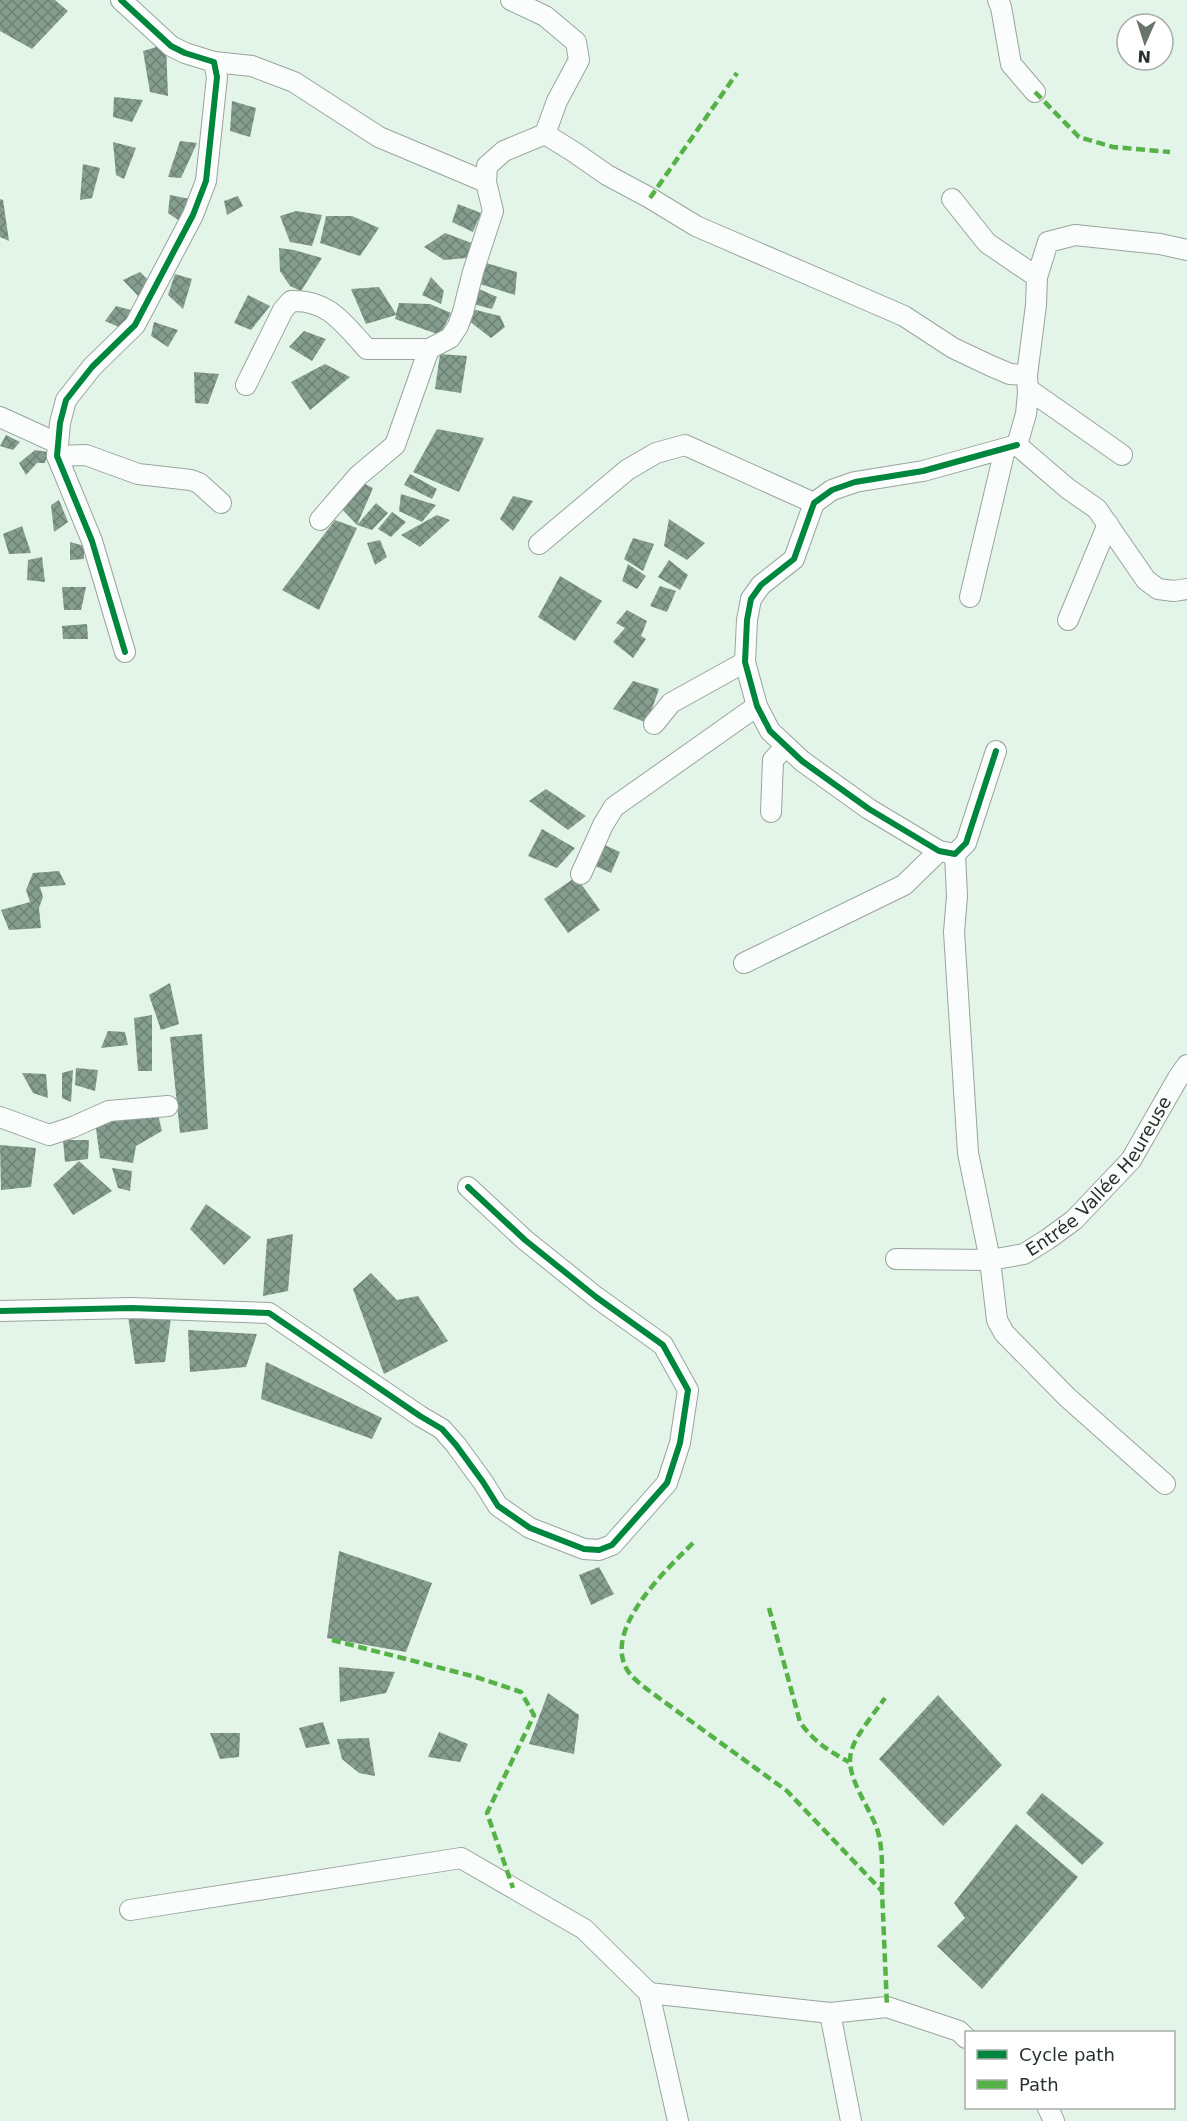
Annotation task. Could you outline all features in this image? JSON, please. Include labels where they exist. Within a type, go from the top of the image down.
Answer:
[{"type":"street","points":[[121,0],[171,46],[184,53],[214,62],[252,66],[294,82],[379,137],[486,182]]},
{"type":"street","points":[[246,386],[283,310],[291,301],[310,301],[336,315],[367,348],[429,349],[450,338],[463,312],[492,211],[486,182],[487,166],[504,151],[545,134],[557,101],[579,60],[576,42],[545,16],[511,0]]},
{"type":"street","points":[[998,0],[1011,64],[1035,92]]},
{"type":"street","points":[[125,652],[92,541],[57,449],[60,423],[66,400],[92,367],[135,325],[193,215],[206,181],[216,92],[214,62]]},
{"type":"street","points":[[545,134],[607,175],[696,225],[904,316],[953,348],[1028,382],[1122,455]]},
{"type":"street","points":[[952,199],[987,243],[1036,277]]},
{"type":"street","points":[[970,597],[1011,447],[1026,414],[1035,316],[1036,277],[1048,242],[1075,235],[1160,244],[1187,250]]},
{"type":"street","points":[[320,520],[358,476],[395,446],[429,349]]},
{"type":"street","points":[[0,417],[57,449],[86,455],[138,474],[191,480],[199,483],[221,503]]},
{"type":"street","points":[[539,544],[627,470],[656,453],[685,445],[814,503]]},
{"type":"street","points":[[1011,447],[923,471],[855,482],[832,490],[814,503],[794,559],[761,585],[751,599],[747,621],[746,662],[757,706],[770,731],[785,747],[869,809],[947,852],[957,896],[954,932],[968,1154],[990,1260],[997,1320],[1004,1333],[1067,1397],[1165,1484]]},
{"type":"street","points":[[1011,447],[1097,509],[1146,580],[1158,589],[1187,589]]},
{"type":"street","points":[[1068,620],[1108,524]]},
{"type":"street","points":[[654,724],[671,703],[746,662]]},
{"type":"street","points":[[581,874],[603,825],[614,807],[757,706]]},
{"type":"street","points":[[771,812],[773,760],[785,747]]},
{"type":"street","points":[[744,963],[904,885],[947,852],[966,843],[996,751]]},
{"type":"street","name":"Entrée Vallée Heureuse","points":[[896,1260],[990,1260],[1024,1254],[1074,1220],[1131,1160],[1187,1065]]},
{"type":"street","points":[[0,1117],[49,1134],[73,1127],[108,1111],[168,1106]]},
{"type":"street","points":[[0,1311],[132,1308],[269,1313],[442,1429],[483,1482],[498,1506],[530,1528],[573,1545],[584,1549],[605,1548],[612,1545],[667,1483],[680,1443],[688,1390],[663,1345],[596,1297],[525,1240],[468,1187]]},
{"type":"street","points":[[130,1910],[462,1858],[584,1929],[649,1993],[678,2121]]},
{"type":"street","points":[[649,1993],[830,2013],[886,2007],[959,2031],[965,2037]]},
{"type":"street","points":[[830,2013],[851,2121]]},
{"type":"building","points":[[0,0],[55,0],[68,11],[32,49],[0,31]]},
{"type":"building","points":[[166,44],[168,96],[150,92],[143,51]]},
{"type":"building","points":[[114,97],[143,100],[132,122],[113,117]]},
{"type":"building","points":[[232,101],[256,108],[250,137],[230,131]]},
{"type":"building","points":[[180,141],[197,143],[181,178],[168,177]]},
{"type":"building","points":[[113,142],[136,148],[124,179],[116,175]]},
{"type":"building","points":[[83,164],[100,168],[92,198],[80,200]]},
{"type":"building","points":[[170,195],[190,199],[181,222],[168,213]]},
{"type":"building","points":[[238,196],[243,206],[227,215],[224,201]]},
{"type":"building","points":[[0,199],[3,200],[9,241],[0,237]]},
{"type":"building","points":[[458,204],[481,213],[473,232],[452,222]]},
{"type":"building","points":[[296,211],[322,215],[312,246],[290,242],[280,216]]},
{"type":"building","points":[[326,216],[352,216],[379,228],[360,256],[320,243]]},
{"type":"building","points":[[445,233],[477,245],[467,258],[444,260],[424,247]]},
{"type":"building","points":[[279,248],[322,258],[301,291],[290,286],[280,271]]},
{"type":"building","points":[[486,263],[517,272],[515,295],[480,284]]},
{"type":"building","points":[[140,272],[151,283],[139,297],[123,280]]},
{"type":"building","points":[[175,274],[192,279],[183,309],[168,295]]},
{"type":"building","points":[[431,277],[444,291],[441,304],[422,295]]},
{"type":"building","points":[[379,287],[396,314],[399,303],[430,304],[451,313],[440,335],[395,319],[396,315],[366,324],[351,289]]},
{"type":"building","points":[[479,289],[497,297],[492,309],[473,304]]},
{"type":"building","points":[[248,295],[270,306],[251,330],[234,323]]},
{"type":"building","points":[[116,306],[135,311],[121,328],[105,321]]},
{"type":"building","points":[[468,308],[500,316],[505,327],[491,338],[469,321]]},
{"type":"building","points":[[154,322],[178,330],[168,347],[151,336]]},
{"type":"building","points":[[304,331],[326,339],[312,361],[289,347]]},
{"type":"building","points":[[440,354],[467,356],[461,393],[435,389]]},
{"type":"building","points":[[325,364],[350,377],[310,410],[291,382]]},
{"type":"building","points":[[194,372],[219,374],[208,404],[195,403]]},
{"type":"building","points":[[437,429],[484,438],[459,492],[413,472]]},
{"type":"building","points":[[6,435],[20,442],[13,450],[0,446]]},
{"type":"building","points":[[35,450],[48,452],[45,463],[37,463],[26,475],[19,463]]},
{"type":"building","points":[[410,474],[437,489],[432,499],[404,485]]},
{"type":"building","points":[[359,481],[373,488],[357,525],[340,507]]},
{"type":"building","points":[[401,494],[436,505],[422,522],[399,511]]},
{"type":"building","points":[[513,496],[533,501],[513,531],[500,519]]},
{"type":"building","points":[[59,500],[68,522],[54,532],[51,505]]},
{"type":"building","points":[[376,503],[388,513],[372,530],[357,525]]},
{"type":"building","points":[[392,512],[406,522],[391,537],[378,529]]},
{"type":"building","points":[[437,515],[450,520],[420,547],[401,535]]},
{"type":"building","points":[[669,519],[705,543],[687,560],[664,546]]},
{"type":"building","points":[[335,520],[357,528],[319,610],[282,590]]},
{"type":"building","points":[[22,526],[31,553],[9,554],[3,534]]},
{"type":"building","points":[[633,538],[654,544],[643,571],[624,559]]},
{"type":"building","points":[[380,540],[387,557],[375,565],[367,543]]},
{"type":"building","points":[[70,542],[84,546],[84,559],[70,560]]},
{"type":"building","points":[[42,557],[45,582],[27,580],[28,560]]},
{"type":"building","points":[[669,560],[688,575],[680,590],[658,577]]},
{"type":"building","points":[[628,564],[646,576],[637,589],[622,581]]},
{"type":"building","points":[[560,576],[602,601],[575,641],[538,617]]},
{"type":"building","points":[[660,586],[676,591],[667,612],[650,606]]},
{"type":"building","points":[[62,587],[86,587],[81,610],[64,610]]},
{"type":"building","points":[[627,610],[647,621],[641,636],[646,639],[633,658],[613,642],[625,628],[616,623]]},
{"type":"building","points":[[87,624],[88,639],[63,639],[62,626]]},
{"type":"building","points":[[633,681],[659,689],[647,723],[613,709]]},
{"type":"building","points":[[546,789],[586,816],[568,830],[529,801]]},
{"type":"building","points":[[542,829],[575,848],[557,868],[528,856]]},
{"type":"building","points":[[598,842],[620,852],[611,873],[589,863]]},
{"type":"building","points":[[59,871],[66,885],[40,887],[43,897],[39,908],[41,928],[9,930],[1,910],[30,902],[26,890],[33,873]]},
{"type":"building","points":[[576,877],[600,910],[568,933],[544,899]]},
{"type":"building","points":[[170,983],[179,1024],[161,1030],[149,995]]},
{"type":"building","points":[[152,1015],[152,1071],[138,1071],[134,1018]]},
{"type":"building","points":[[108,1031],[125,1032],[128,1045],[101,1048]]},
{"type":"building","points":[[202,1034],[208,1129],[180,1133],[170,1037]]},
{"type":"building","points":[[76,1068],[98,1070],[95,1091],[75,1085]]},
{"type":"building","points":[[73,1070],[71,1102],[62,1098],[62,1073]]},
{"type":"building","points":[[22,1073],[46,1074],[48,1098],[33,1093]]},
{"type":"building","points":[[156,1107],[162,1131],[136,1146],[133,1163],[100,1158],[94,1114]]},
{"type":"building","points":[[63,1140],[89,1140],[88,1159],[65,1162]]},
{"type":"building","points":[[0,1145],[36,1148],[31,1187],[1,1190]]},
{"type":"building","points":[[79,1161],[112,1191],[73,1215],[53,1185]]},
{"type":"building","points":[[112,1168],[132,1171],[130,1191],[118,1188]]},
{"type":"building","points":[[206,1204],[251,1237],[224,1265],[190,1229]]},
{"type":"building","points":[[293,1234],[288,1291],[263,1296],[267,1239]]},
{"type":"building","points":[[371,1273],[397,1300],[418,1296],[448,1341],[384,1374],[353,1289]]},
{"type":"building","points":[[172,1310],[165,1362],[135,1364],[128,1316]]},
{"type":"building","points":[[188,1330],[257,1334],[246,1367],[190,1372]]},
{"type":"building","points":[[266,1362],[382,1418],[372,1439],[261,1399]]},
{"type":"building","points":[[339,1551],[432,1583],[406,1652],[327,1638]]},
{"type":"building","points":[[599,1567],[614,1594],[591,1605],[579,1575]]},
{"type":"building","points":[[339,1667],[395,1672],[386,1693],[340,1702]]},
{"type":"building","points":[[548,1693],[579,1715],[574,1754],[529,1744]]},
{"type":"building","points":[[938,1695],[1002,1765],[943,1826],[879,1759]]},
{"type":"building","points":[[323,1722],[330,1744],[306,1748],[299,1728]]},
{"type":"building","points":[[439,1732],[468,1744],[460,1762],[428,1757]]},
{"type":"building","points":[[210,1733],[240,1733],[239,1757],[220,1759]]},
{"type":"building","points":[[369,1738],[375,1776],[359,1773],[342,1759],[337,1739]]},
{"type":"building","points":[[1042,1793],[1104,1843],[1082,1865],[1026,1813]]},
{"type":"building","points":[[1016,1824],[1078,1877],[982,1989],[937,1946],[965,1918],[954,1903]]},
{"type":"marked path","points":[[650,198],[737,73]]},
{"type":"marked path","points":[[1035,92],[1079,137],[1113,147],[1170,152]]},
{"type":"marked path","points":[[693,1543],[667,1569],[639,1603],[623,1640],[622,1658],[630,1674],[641,1684],[787,1791],[882,1891],[887,2007]]},
{"type":"marked path","points":[[769,1608],[800,1722],[822,1745],[849,1762]]},
{"type":"marked path","points":[[332,1640],[476,1677],[521,1692],[534,1715],[487,1813],[513,1888]]},
{"type":"marked path","points":[[882,1891],[882,1857],[879,1836],[855,1781],[850,1759],[858,1737],[885,1698]]},
{"type":"cycle path","points":[[121,0],[171,46],[214,62],[217,77],[206,181],[193,215],[135,325],[92,367],[66,400],[60,423],[57,456],[92,541],[125,652]]},
{"type":"cycle path","points":[[996,751],[966,843],[955,854],[939,851],[869,809],[802,761],[770,731],[757,706],[745,662],[747,620],[751,599],[761,585],[794,559],[814,503],[832,490],[855,482],[923,471],[1017,445]]},
{"type":"cycle path","points":[[0,1311],[132,1308],[269,1313],[442,1429],[483,1482],[498,1506],[530,1528],[584,1549],[599,1550],[612,1545],[667,1483],[680,1443],[688,1390],[663,1345],[596,1297],[525,1240],[468,1187]]}]
